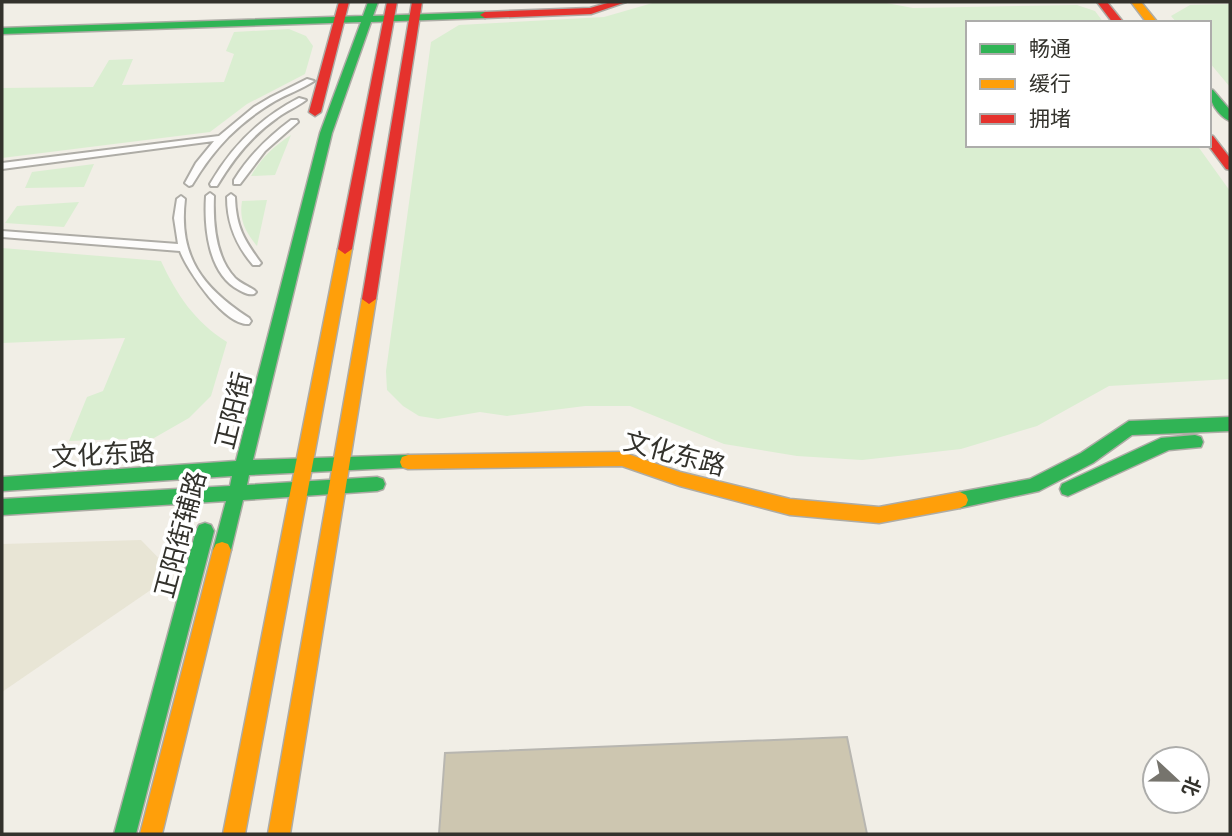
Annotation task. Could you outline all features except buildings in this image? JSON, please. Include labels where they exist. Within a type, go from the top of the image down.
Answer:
[{"type":"street","points":[[2,21],[572,5],[589,2]]},
{"type":"street","points":[[416,9],[592,11],[621,2]]},
{"type":"street","points":[[1102,2],[1117,21]]},
{"type":"street","points":[[1136,2],[1151,21]]},
{"type":"street","points":[[279,834],[337,485],[343,463],[416,9]]},
{"type":"street","name":"正阳街","points":[[151,834],[326,133],[371,10]]},
{"type":"street","points":[[234,834],[302,487],[390,10]]},
{"type":"street","points":[[2,31],[341,11]]},
{"type":"street","points":[[307,140],[341,11]]},
{"type":"street","points":[[1211,94],[1230,117]]},
{"type":"street","points":[[1211,142],[1230,166]]},
{"type":"street","points":[[255,339],[262,297]]},
{"type":"street","name":"文化东路","points":[[2,484],[222,464],[242,468],[343,463],[622,458],[680,479],[790,507],[879,515],[947,505],[1032,486],[1087,458],[1129,428],[1230,424]]},
{"type":"street","points":[[1054,494],[1167,443],[1230,440]]},
{"type":"street","name":"正阳街辅路","points":[[125,834],[222,464]]},
{"type":"street","name":"文化东路","points":[[516,477],[624,471],[671,491],[805,526]]},
{"type":"street","name":"文化东路","points":[[2,507],[397,483]]},
{"type":"street","points":[[856,530],[895,528]]},
{"type":"lane","points":[[189,183],[220,138],[256,109],[286,91],[310,81]]},
{"type":"lane","points":[[214,184],[237,149],[263,124],[280,110],[302,100]]},
{"type":"lane","points":[[237,182],[246,167],[272,137],[294,122]]},
{"type":"lane","points":[[2,166],[220,138]]},
{"type":"lane","points":[[210,196],[210,234],[222,264],[232,281],[262,297]]},
{"type":"lane","points":[[231,197],[230,213],[240,246],[256,263]]},
{"type":"lane","points":[[181,199],[179,210],[182,248],[200,285],[225,309],[246,321]]},
{"type":"lane","points":[[2,234],[182,248]]},
{"type":"shaded area","points":[[141,540],[174,574],[2,692],[2,544]]},
{"type":"green space","points":[[656,2],[881,2],[913,8],[1077,5],[1095,11],[1102,21],[966,21],[966,147],[1198,147],[1230,191],[1230,379],[1109,386],[1037,426],[961,449],[862,460],[797,456],[724,444],[630,406],[585,406],[507,416],[480,412],[438,419],[419,416],[403,406],[387,390],[386,371],[431,42],[459,25],[604,17]]},
{"type":"green space","points":[[1230,4],[1230,87],[1211,64],[1211,21],[1175,21],[1171,16],[1190,5]]},
{"type":"green space","points":[[289,29],[306,36],[313,46],[305,74],[247,104],[210,132],[2,158],[2,88],[93,87],[109,60],[133,59],[122,85],[224,82],[234,54],[226,51],[234,32]]},
{"type":"green space","points":[[291,135],[275,175],[251,176],[268,153]]},
{"type":"green space","points":[[94,164],[84,187],[25,188],[32,172]]},
{"type":"green space","points":[[267,200],[257,246],[244,225],[242,201]]},
{"type":"green space","points":[[79,202],[64,227],[5,223],[17,206]]},
{"type":"green space","points":[[2,248],[161,261],[173,285],[196,316],[227,342],[211,396],[189,418],[154,438],[69,441],[87,397],[103,391],[125,338],[2,343]]},
{"type":"traffic: fast","points":[[222,550],[326,133],[373,2]]},
{"type":"traffic: fast","points":[[2,31],[485,15]]},
{"type":"traffic: fast","points":[[1211,94],[1230,117]]},
{"type":"traffic: fast","points":[[960,500],[1033,486],[1087,458],[1129,428],[1230,424]]},
{"type":"traffic: fast","points":[[1068,489],[1167,443],[1195,442]]},
{"type":"traffic: fast","points":[[2,484],[306,464],[408,462]]},
{"type":"traffic: fast","points":[[2,507],[377,484]]},
{"type":"traffic: fast","points":[[125,834],[205,531]]},
{"type":"traffic: slow","points":[[1136,2],[1151,21]]},
{"type":"traffic: slow","points":[[234,834],[345,249]]},
{"type":"traffic: slow","points":[[279,834],[369,299]]},
{"type":"traffic: slow","points":[[408,462],[622,459],[680,479],[790,507],[879,515],[960,500]]},
{"type":"traffic: slow","points":[[151,834],[222,550]]},
{"type":"traffic: jam","points":[[315,112],[344,2]]},
{"type":"traffic: jam","points":[[345,249],[392,2]]},
{"type":"traffic: jam","points":[[369,299],[417,2]]},
{"type":"traffic: jam","points":[[485,15],[591,11],[621,2]]},
{"type":"traffic: jam","points":[[1102,2],[1117,21]]},
{"type":"traffic: jam","points":[[1211,142],[1230,166]]}]
